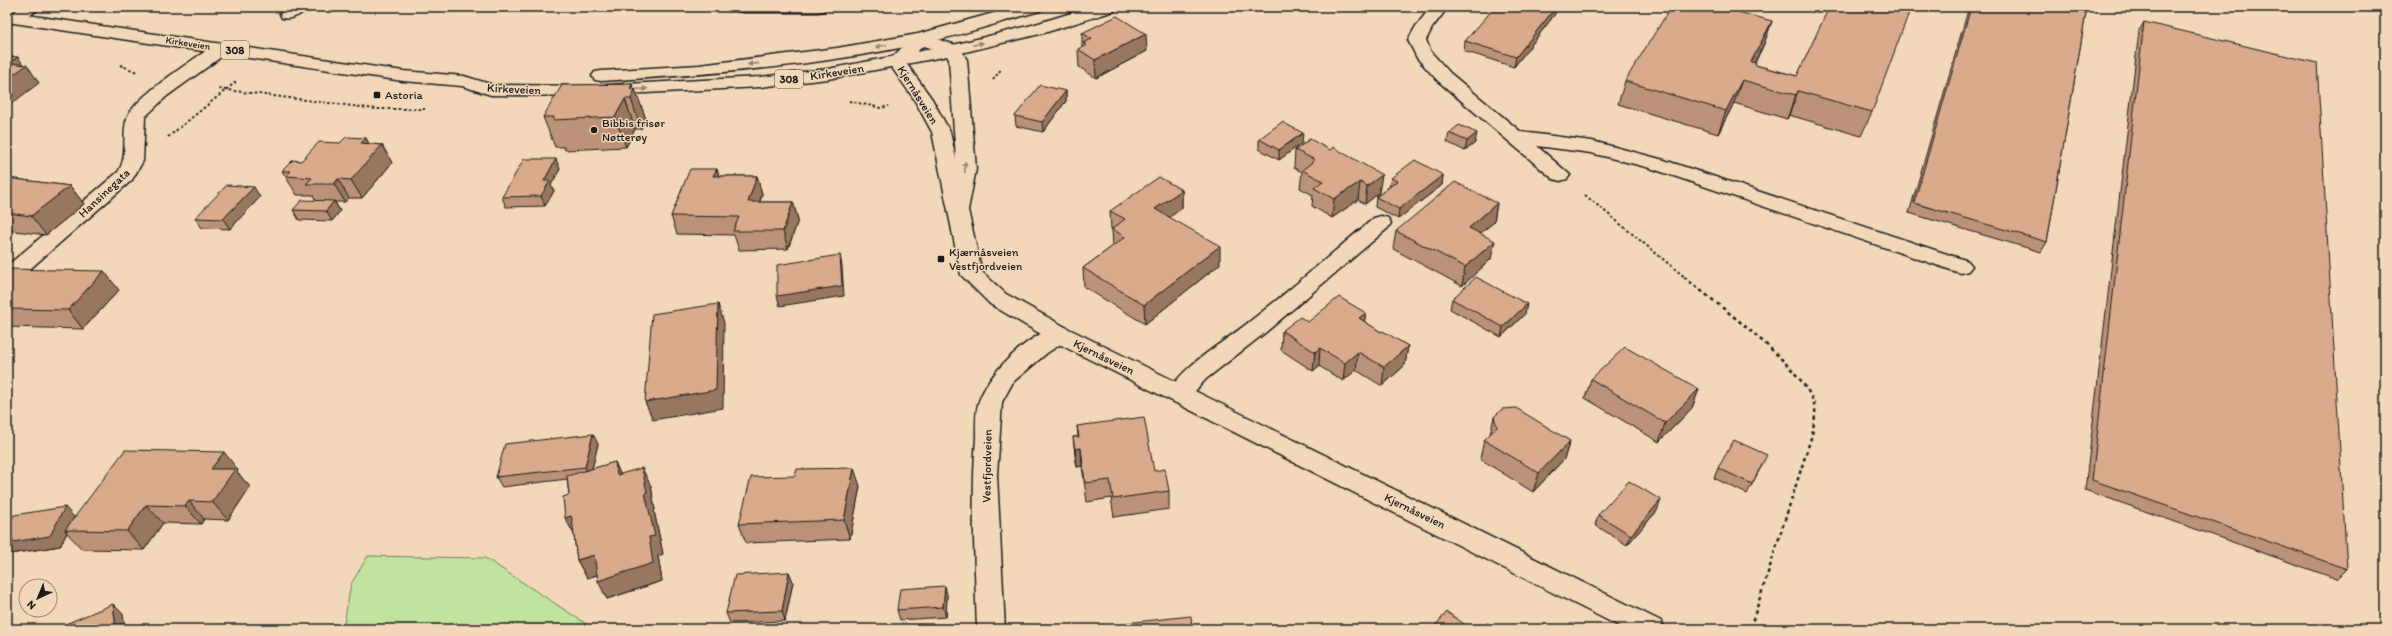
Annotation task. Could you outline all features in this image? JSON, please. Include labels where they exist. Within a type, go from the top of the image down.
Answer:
[{"type":"main road","points":[[11,17],[33,7]]},
{"type":"main road","points":[[744,7],[818,7]]},
{"type":"main road","name":"Kirkeveien","points":[[464,82],[498,76],[594,76],[706,69],[768,63],[920,40],[1034,7]]},
{"type":"main road","name":"Kirkeveien","points":[[11,17],[403,76],[464,82],[491,90],[588,91],[767,81],[897,62],[1038,29],[1108,7]]},
{"type":"main road","points":[[1440,7],[1424,26],[1417,40],[1423,54],[1444,77],[1560,175]]},
{"type":"main road","points":[[920,40],[953,50]]},
{"type":"main road","name":"Kjernåsveien","points":[[920,40],[897,62],[922,99],[941,132],[948,170],[958,205],[962,236],[972,275],[998,300],[1059,334],[1651,629]]},
{"type":"main road","name":"Hansinegata","points":[[7,277],[98,200],[133,166],[136,155],[137,115],[148,102],[222,48]]},
{"type":"main road","name":"Kjernåsveien","points":[[953,50],[958,60],[962,91],[966,169],[958,205]]},
{"type":"main road","points":[[1515,137],[1592,147],[1656,164],[1961,266]]},
{"type":"main road","points":[[1179,394],[1198,373],[1258,326],[1381,223]]},
{"type":"main road","name":"Vestfjordveien","points":[[990,629],[985,475],[990,402],[1004,376],[1039,347],[1059,334]]},
{"type":"path","points":[[133,166],[243,76]]},
{"type":"path","points":[[1560,175],[1640,239],[1759,339],[1798,375],[1812,397],[1814,408],[1812,435],[1750,629]]},
{"type":"green space","points":[[368,556],[485,558],[588,625],[589,629],[343,629],[351,584]]},
{"type":"building","points":[[1495,7],[1556,7],[1516,57],[1465,41]]},
{"type":"building","points":[[1671,7],[1720,7],[1772,21],[1751,62],[1756,63],[1755,65],[1797,76],[1829,7],[1911,7],[1872,112],[1798,91],[1796,95],[1742,80],[1726,111],[1625,81]]},
{"type":"building","points":[[1971,7],[2087,7],[2047,242],[1914,203]]},
{"type":"building","points":[[1117,16],[1146,34],[1095,60],[1078,49],[1087,45],[1083,43],[1092,39],[1082,33]]},
{"type":"building","points":[[2144,22],[2317,63],[2347,569],[2092,480]]},
{"type":"building","points":[[7,56],[18,57],[9,63],[27,65],[7,79]]},
{"type":"building","points":[[632,84],[630,89],[635,89],[631,99],[625,99],[615,117],[553,120],[554,117],[543,117],[562,85]]},
{"type":"building","points":[[1040,85],[1066,91],[1042,122],[1015,116]]},
{"type":"building","points":[[1282,122],[1303,133],[1279,150],[1259,139]]},
{"type":"building","points":[[1459,125],[1477,133],[1467,141],[1449,133]]},
{"type":"building","points":[[346,137],[366,138],[361,143],[382,145],[351,180],[338,179],[334,184],[306,184],[312,178],[286,176],[291,171],[282,171],[293,160],[301,161],[319,142],[340,143]]},
{"type":"building","points":[[1310,139],[1330,150],[1333,147],[1382,175],[1367,186],[1360,182],[1334,199],[1314,188],[1323,181],[1302,170],[1315,160],[1295,150]]},
{"type":"building","points":[[524,159],[556,159],[544,181],[550,181],[541,196],[502,197]]},
{"type":"building","points":[[1415,160],[1443,175],[1399,209],[1376,197],[1397,181],[1391,178]]},
{"type":"building","points":[[690,169],[717,169],[713,176],[757,176],[748,202],[793,202],[783,231],[733,231],[739,217],[671,216]]},
{"type":"building","points":[[1159,177],[1182,190],[1155,209],[1220,246],[1144,305],[1083,268],[1125,237],[1112,229],[1125,219],[1110,211]]},
{"type":"building","points":[[7,178],[70,186],[31,216],[7,213]]},
{"type":"building","points":[[1455,182],[1497,203],[1469,228],[1495,241],[1465,267],[1396,231]]},
{"type":"building","points":[[227,185],[254,187],[223,219],[195,218]]},
{"type":"building","points":[[302,200],[334,201],[326,211],[293,210]]},
{"type":"building","points":[[840,255],[842,286],[777,296],[777,265]]},
{"type":"building","points":[[7,269],[104,271],[68,310],[7,309]]},
{"type":"building","points":[[1476,277],[1527,304],[1503,327],[1452,299]]},
{"type":"building","points":[[1339,297],[1366,313],[1359,318],[1381,332],[1383,331],[1408,346],[1384,367],[1358,352],[1345,363],[1320,348],[1315,352],[1282,331],[1300,317],[1308,322]]},
{"type":"building","points":[[718,304],[716,390],[645,402],[652,314]]},
{"type":"building","points":[[1625,347],[1699,389],[1665,423],[1591,379]]},
{"type":"building","points":[[1516,408],[1570,441],[1539,473],[1484,440],[1497,427],[1494,417],[1502,409]]},
{"type":"building","points":[[1144,417],[1154,471],[1165,469],[1169,491],[1113,499],[1110,480],[1085,483],[1081,448],[1075,449],[1073,437],[1079,437],[1077,426]]},
{"type":"building","points":[[593,434],[585,467],[496,477],[505,444]]},
{"type":"building","points":[[1734,440],[1767,455],[1752,484],[1718,468]]},
{"type":"building","points":[[125,450],[224,452],[211,469],[235,469],[212,502],[189,501],[185,506],[146,505],[127,531],[65,530]]},
{"type":"building","points":[[615,462],[617,475],[642,468],[647,492],[645,493],[655,536],[649,537],[653,563],[598,581],[594,555],[577,560],[572,519],[571,516],[565,518],[563,497],[569,495],[567,476]]},
{"type":"building","points":[[854,468],[844,520],[739,524],[751,477],[795,476],[797,469]]},
{"type":"building","points":[[1629,481],[1661,500],[1631,535],[1598,515]]},
{"type":"building","points":[[65,507],[50,536],[7,543],[7,529],[14,515]]},
{"type":"building","points":[[789,572],[782,611],[726,613],[735,575]]},
{"type":"building","points":[[945,586],[943,607],[897,610],[900,589]]},
{"type":"building","points":[[113,604],[116,629],[54,629]]},
{"type":"building","points":[[1447,612],[1471,629],[1432,629]]},
{"type":"building","points":[[1191,616],[1192,629],[1126,629],[1126,623]]},
{"type":"building","points":[[1487,623],[1496,629],[1481,629]]},
{"type":"place","name":"Astoria","points":[[377,95]]},
{"type":"place","name":"Bibbis frisør Nøtterøy","points":[[594,130]]},
{"type":"place","name":"Kjærnåsveien Vestfjordveien","points":[[941,259]]}]
